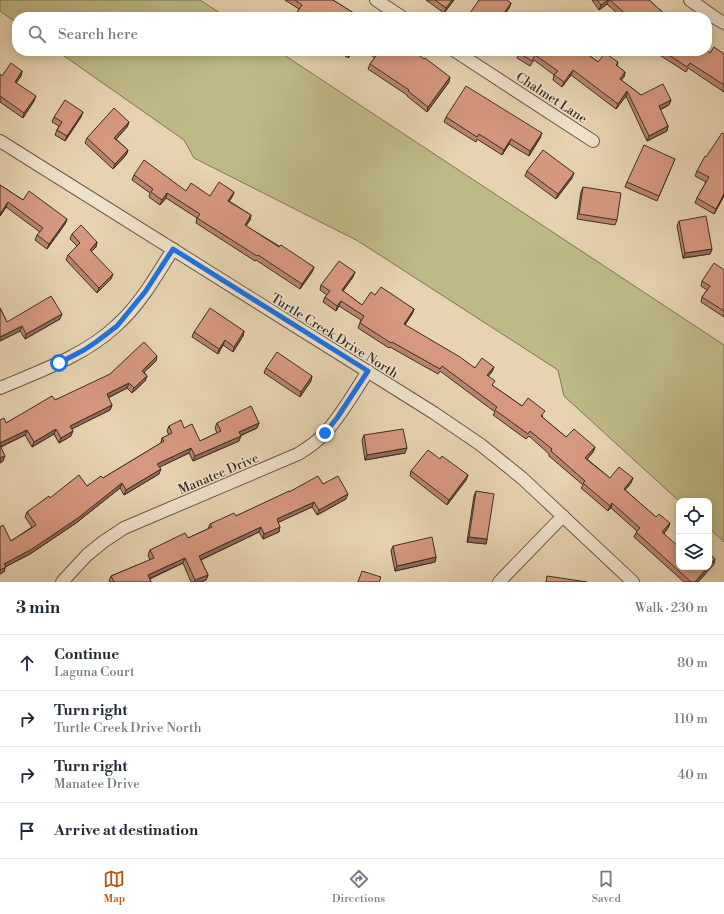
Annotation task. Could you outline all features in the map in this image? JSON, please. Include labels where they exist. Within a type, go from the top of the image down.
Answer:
[{"type":"street","points":[[376,0],[394,12]]},
{"type":"street","points":[[690,0],[707,12]]},
{"type":"street","points":[[712,15],[724,23]]},
{"type":"street","name":"Chalmet Lane","points":[[463,56],[593,141]]},
{"type":"street","name":"Turtle Creek Drive North","points":[[0,141],[368,371],[481,445],[522,478],[632,582]]},
{"type":"street","points":[[0,388],[59,363],[84,350],[117,326],[145,292],[173,249]]},
{"type":"street","name":"Manatee Drive","points":[[62,582],[87,555],[124,528],[298,454],[313,444],[325,433],[337,418],[368,371]]},
{"type":"street","points":[[499,582],[563,516]]},
{"type":"shaded area","points":[[0,0],[200,0],[218,12],[12,12],[12,19],[0,11]]},
{"type":"shaded area","points":[[64,56],[286,56],[724,345],[724,542],[712,531],[712,498],[676,498],[564,396],[558,370],[358,241],[194,158],[184,140]]},
{"type":"building","points":[[295,0],[333,0],[352,12],[297,12],[302,5]]},
{"type":"building","points":[[435,0],[452,0],[446,8]]},
{"type":"building","points":[[479,0],[507,0],[511,3],[505,12],[471,12]]},
{"type":"building","points":[[597,0],[608,0],[601,5]]},
{"type":"building","points":[[610,0],[649,0],[662,12],[623,12]]},
{"type":"building","points":[[714,47],[724,54],[724,85],[690,63],[687,67],[670,56],[712,56],[712,50]]},
{"type":"building","points":[[376,56],[420,56],[424,59],[425,58],[450,77],[428,107],[408,91],[409,90],[370,64]]},
{"type":"building","points":[[524,56],[534,56],[532,61]]},
{"type":"building","points":[[536,56],[590,56],[598,62],[603,56],[609,56],[618,62],[616,65],[625,72],[620,79],[641,95],[663,84],[671,100],[659,106],[668,126],[649,136],[627,91],[618,104],[573,70],[564,82],[554,75],[558,71]]},
{"type":"building","points":[[11,63],[22,71],[15,82],[36,96],[24,113],[0,96],[0,74],[2,76]]},
{"type":"building","points":[[466,86],[542,133],[530,151],[511,139],[504,150],[479,134],[477,137],[446,117]]},
{"type":"building","points":[[65,100],[83,112],[67,136],[57,130],[62,122],[54,117]]},
{"type":"building","points":[[114,108],[129,122],[114,138],[128,150],[115,164],[87,138]]},
{"type":"building","points":[[722,133],[724,134],[724,194],[716,209],[697,198],[709,177],[697,171],[705,156],[706,157]]},
{"type":"building","points":[[644,145],[675,159],[659,196],[627,182]]},
{"type":"building","points":[[543,150],[574,173],[558,194],[527,171]]},
{"type":"building","points":[[144,160],[186,191],[191,183],[210,196],[219,182],[234,192],[228,201],[251,215],[245,225],[279,247],[281,245],[314,267],[302,284],[197,218],[200,214],[167,193],[162,200],[151,192],[153,189],[134,175]]},
{"type":"building","points":[[0,185],[23,200],[29,191],[67,219],[49,244],[37,235],[43,228],[8,202],[1,213],[0,212]]},
{"type":"building","points":[[583,187],[621,193],[617,220],[579,214]]},
{"type":"building","points":[[706,216],[712,249],[685,253],[679,221]]},
{"type":"building","points":[[81,225],[97,242],[90,250],[113,274],[99,288],[68,255],[80,243],[72,234]]},
{"type":"building","points":[[339,261],[355,272],[342,290],[362,305],[371,292],[375,295],[381,287],[414,309],[404,324],[460,357],[475,368],[482,358],[494,367],[487,375],[495,381],[492,385],[522,406],[528,398],[545,411],[541,416],[566,437],[574,429],[595,447],[585,458],[610,478],[619,467],[633,478],[624,489],[656,517],[659,514],[670,523],[662,532],[676,544],[676,568],[636,532],[640,528],[612,503],[610,506],[583,483],[585,481],[551,451],[552,449],[530,431],[528,434],[495,410],[497,407],[442,366],[440,369],[392,342],[391,343],[360,323],[364,316],[341,301],[337,306],[325,297],[330,291],[321,285]]},
{"type":"building","points":[[714,263],[724,270],[724,311],[702,297],[710,286],[702,281]]},
{"type":"building","points":[[51,296],[62,314],[26,334],[22,326],[0,337],[0,308],[7,322]]},
{"type":"building","points":[[210,308],[244,331],[234,347],[225,340],[219,349],[194,332]]},
{"type":"building","points":[[144,342],[157,356],[142,371],[147,376],[134,388],[129,383],[107,394],[112,405],[70,426],[73,431],[61,438],[56,429],[34,442],[27,430],[0,443],[0,420],[4,418],[6,423],[52,396],[55,400],[110,374]]},
{"type":"building","points":[[277,352],[312,376],[301,392],[266,368]]},
{"type":"building","points":[[251,406],[259,423],[239,432],[241,436],[195,456],[191,448],[157,464],[161,469],[126,490],[122,483],[78,518],[32,549],[4,564],[6,567],[0,570],[0,527],[3,525],[11,541],[36,525],[27,512],[49,496],[50,498],[79,475],[87,486],[101,476],[103,478],[164,441],[162,438],[172,433],[169,426],[181,420],[184,428],[192,424],[200,441],[221,431],[217,423]]},
{"type":"building","points":[[403,429],[407,448],[367,455],[364,435]]},
{"type":"building","points":[[0,445],[5,456],[0,458]]},
{"type":"building","points":[[428,450],[440,459],[442,456],[468,475],[449,500],[411,471]]},
{"type":"building","points":[[318,476],[323,484],[338,476],[348,494],[319,510],[314,502],[277,519],[280,527],[264,534],[261,527],[199,556],[208,575],[195,580],[185,558],[148,575],[151,582],[114,582],[111,576],[154,558],[150,550],[185,533],[188,538],[212,527],[210,524],[234,513],[236,516],[289,492]]},
{"type":"building","points":[[476,491],[494,494],[487,539],[469,537]]},
{"type":"building","points":[[432,537],[436,557],[397,566],[393,546]]},
{"type":"building","points":[[678,570],[705,570],[695,582],[691,582]]},
{"type":"building","points":[[362,571],[381,577],[379,582],[358,582]]},
{"type":"building","points":[[547,576],[587,582],[546,582]]},
{"type":"route","points":[[59,363],[84,350],[117,326],[145,292],[173,249],[368,371],[337,418],[325,433]]}]
